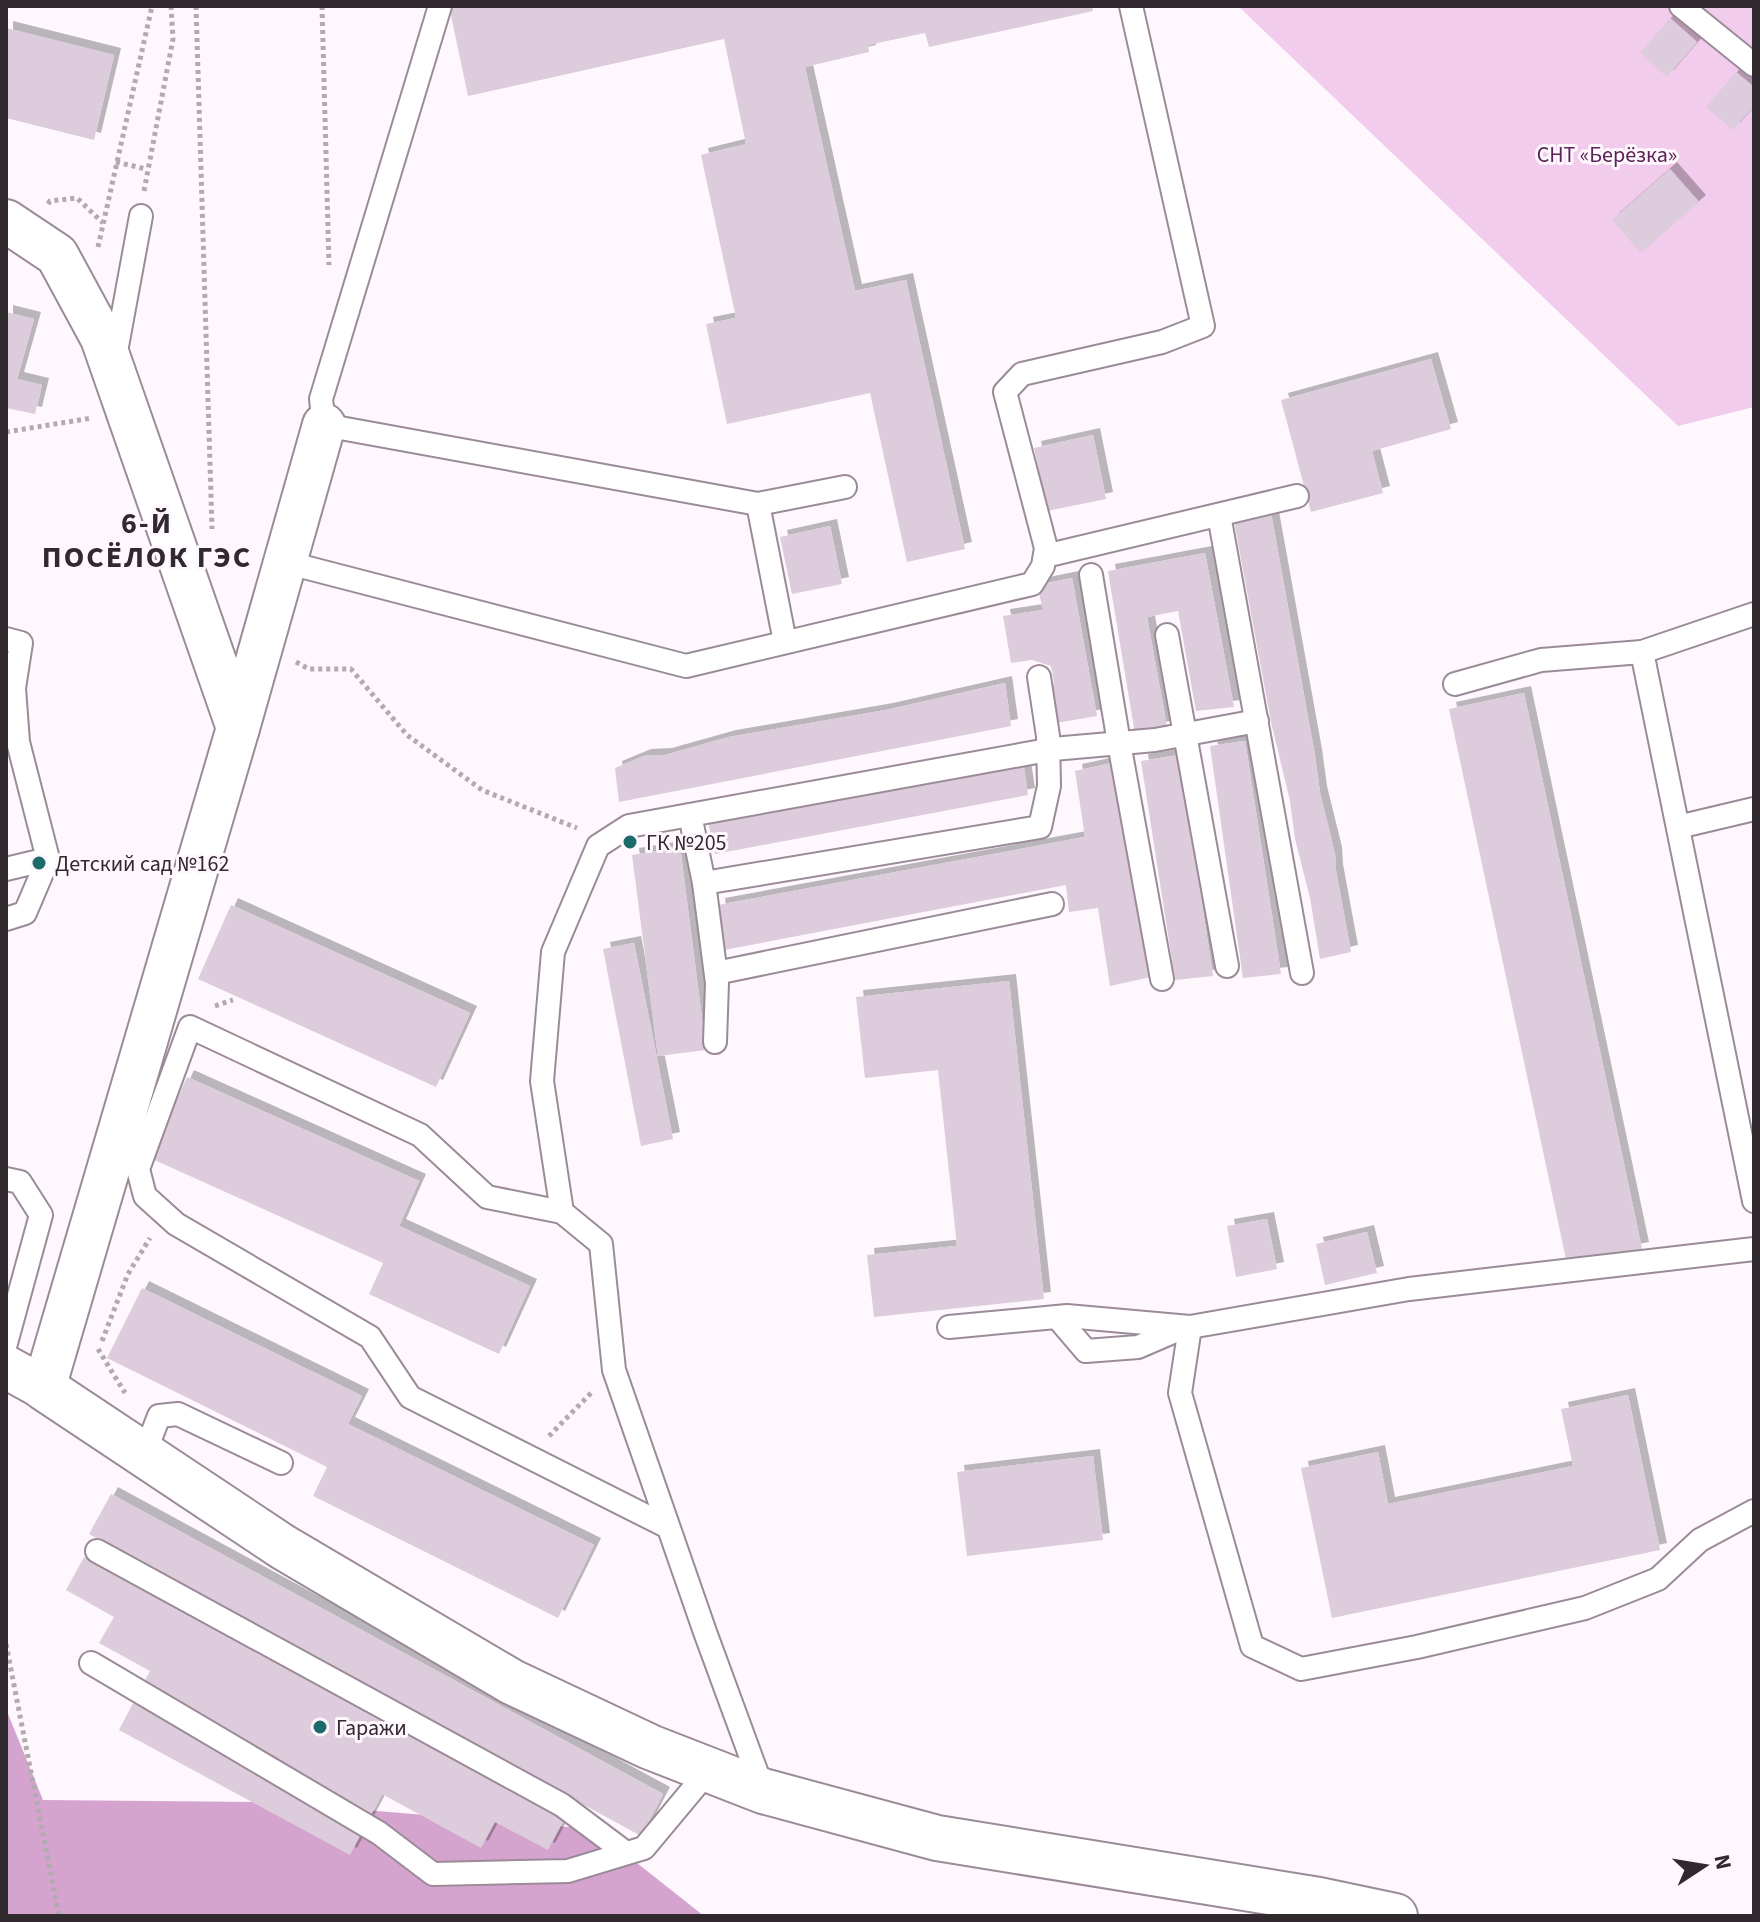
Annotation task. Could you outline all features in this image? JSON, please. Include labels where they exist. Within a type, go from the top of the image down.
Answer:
[{"type":"street","points":[[6,221],[57,255],[102,338],[238,728]]},
{"type":"street","points":[[44,1388],[324,425]]},
{"type":"street","points":[[6,1367],[44,1388],[283,1547],[512,1682],[650,1747],[763,1791],[937,1838],[1319,1900],[1395,1916]]},
{"type":"lane","points":[[440,6],[321,399],[324,425],[758,504],[845,487]]},
{"type":"lane","points":[[285,562],[686,666],[1032,584],[1043,566],[1046,548],[1005,392],[1022,374],[1162,342],[1203,326],[1131,6]]},
{"type":"lane","points":[[1681,6],[1754,65]]},
{"type":"lane","points":[[113,370],[141,216]]},
{"type":"lane","points":[[1045,556],[1297,496]]},
{"type":"lane","points":[[758,504],[785,642]]},
{"type":"lane","points":[[1219,515],[1302,973]]},
{"type":"lane","points":[[1091,575],[1162,979]]},
{"type":"lane","points":[[1455,684],[1541,660],[1642,652],[1754,614]]},
{"type":"lane","points":[[1167,635],[1227,966]]},
{"type":"lane","points":[[6,639],[21,643],[11,679],[18,742],[48,859],[25,913],[6,919]]},
{"type":"lane","points":[[1642,652],[1754,1201]]},
{"type":"lane","points":[[704,883],[1040,827],[1049,786],[1039,677]]},
{"type":"lane","points":[[562,1212],[542,1081],[553,952],[598,846],[629,826],[1048,751],[1187,734],[1257,721]]},
{"type":"lane","points":[[1678,827],[1754,809]]},
{"type":"lane","points":[[690,815],[704,883],[716,973],[715,1042]]},
{"type":"lane","points":[[6,869],[48,859]]},
{"type":"lane","points":[[716,973],[1052,904]]},
{"type":"lane","points":[[668,1527],[410,1397],[370,1337],[176,1224],[145,1196],[138,1169],[190,1027],[420,1135],[487,1197],[562,1212],[601,1244],[614,1370],[763,1791]]},
{"type":"lane","points":[[6,1179],[20,1182],[41,1215],[6,1343]]},
{"type":"lane","points":[[1057,1317],[1086,1351],[1138,1347],[1188,1326],[1409,1289],[1754,1249]]},
{"type":"lane","points":[[949,1327],[1057,1317],[1188,1326]]},
{"type":"lane","points":[[1188,1326],[1180,1393],[1252,1646],[1301,1669],[1417,1647],[1585,1608],[1658,1579],[1700,1540],[1754,1511]]},
{"type":"lane","points":[[144,1455],[159,1416],[178,1414],[281,1463]]},
{"type":"lane","points":[[97,1551],[562,1805],[626,1853]]},
{"type":"lane","points":[[91,1663],[379,1833],[433,1874],[568,1871],[644,1848],[709,1770]]},
{"type":"path","points":[[85,307],[152,6]]},
{"type":"path","points":[[141,216],[146,169],[173,39],[171,6]]},
{"type":"path","points":[[196,6],[212,545]]},
{"type":"path","points":[[322,6],[329,272]]},
{"type":"path","points":[[116,162],[146,169]]},
{"type":"path","points":[[6,432],[128,413]]},
{"type":"path","points":[[264,637],[266,647],[309,669],[351,669],[407,735],[482,790],[587,832],[629,826]]},
{"type":"path","points":[[93,1362],[128,1274],[165,1213]]},
{"type":"path","points":[[529,1457],[614,1370]]},
{"type":"path","points":[[6,1644],[8,1667],[59,1916]]},
{"type":"green space","name":"СНТ «Берёзка»","points":[[1238,6],[1754,6],[1754,407],[1678,426]]},
{"type":"shaded area","points":[[6,1709],[43,1800],[268,1802],[594,1829],[704,1916],[6,1916]]},
{"type":"building","points":[[449,6],[1092,6],[1093,11],[929,47],[925,33],[868,45],[869,52],[805,67],[855,291],[906,280],[965,549],[907,562],[870,393],[727,424],[706,324],[736,318],[701,155],[746,144],[724,39],[468,96]]},
{"type":"building","points":[[1670,18],[1697,42],[1667,77],[1640,53]]},
{"type":"building","points":[[6,28],[114,55],[94,140],[6,118]]},
{"type":"building","points":[[1736,72],[1754,87],[1754,106],[1733,130],[1706,107]]},
{"type":"building","points":[[1670,169],[1699,202],[1641,253],[1612,220]]},
{"type":"building","points":[[6,312],[34,319],[17,379],[42,385],[35,414],[6,408]]},
{"type":"building","points":[[1431,359],[1451,429],[1372,451],[1383,493],[1311,512],[1281,400]]},
{"type":"building","points":[[1093,435],[1106,499],[1047,511],[1034,448]]},
{"type":"building","points":[[1271,513],[1351,952],[1320,959],[1290,801],[1271,722],[1234,521]]},
{"type":"building","points":[[830,526],[842,584],[792,594],[780,537]]},
{"type":"building","points":[[1205,553],[1234,707],[1196,711],[1178,611],[1147,617],[1167,727],[1135,734],[1108,571]]},
{"type":"building","points":[[1072,578],[1097,716],[1056,723],[1050,683],[1054,683],[1051,666],[1032,660],[1011,663],[1003,616],[1043,610],[1037,585]]},
{"type":"building","points":[[1005,683],[1011,726],[619,802],[615,768],[644,756],[665,755],[729,737],[886,710]]},
{"type":"building","points":[[1524,693],[1642,1249],[1567,1264],[1449,709]]},
{"type":"building","points":[[1245,741],[1281,974],[1243,978],[1210,746]]},
{"type":"building","points":[[1179,755],[1213,976],[1175,980],[1141,761]]},
{"type":"building","points":[[1023,762],[1028,795],[715,854],[708,822]]},
{"type":"building","points":[[1112,763],[1151,977],[1110,986],[1098,908],[1069,912],[1066,885],[724,950],[718,905],[1085,837],[1075,771]]},
{"type":"building","points":[[680,847],[706,1050],[658,1056],[632,855]]},
{"type":"building","points":[[231,905],[470,1013],[436,1087],[198,979]]},
{"type":"building","points":[[634,943],[673,1139],[641,1146],[603,949]]},
{"type":"building","points":[[1009,981],[1044,1299],[874,1317],[867,1255],[957,1246],[938,1070],[865,1078],[856,997]]},
{"type":"building","points":[[187,1077],[419,1181],[399,1226],[530,1286],[499,1354],[369,1294],[383,1263],[150,1158]]},
{"type":"building","points":[[1267,1219],[1277,1269],[1236,1277],[1227,1226]]},
{"type":"building","points":[[1367,1232],[1377,1273],[1325,1285],[1316,1244]]},
{"type":"building","points":[[142,1288],[362,1396],[348,1424],[594,1545],[558,1618],[313,1496],[327,1467],[107,1358]]},
{"type":"building","points":[[1628,1395],[1660,1550],[1332,1618],[1301,1468],[1378,1452],[1388,1504],[1573,1466],[1561,1409]]},
{"type":"building","points":[[1093,1456],[1103,1540],[967,1556],[957,1472]]},
{"type":"building","points":[[111,1494],[663,1794],[641,1836],[364,1685],[566,1816],[548,1850],[495,1822],[481,1848],[382,1794],[350,1855],[119,1730],[150,1671],[99,1643],[114,1617],[66,1590],[84,1557],[319,1685],[330,1665],[89,1534]]},
{"type":"place","name":"ГК №205","points":[[630,842]]},
{"type":"place","name":"Детский сад №162","points":[[39,863]]},
{"type":"place","name":"Гаражи","points":[[320,1727]]},
{"type":"district","name":"6-Й ПОСЁЛОК ГЭС","points":[[147,540]]}]
